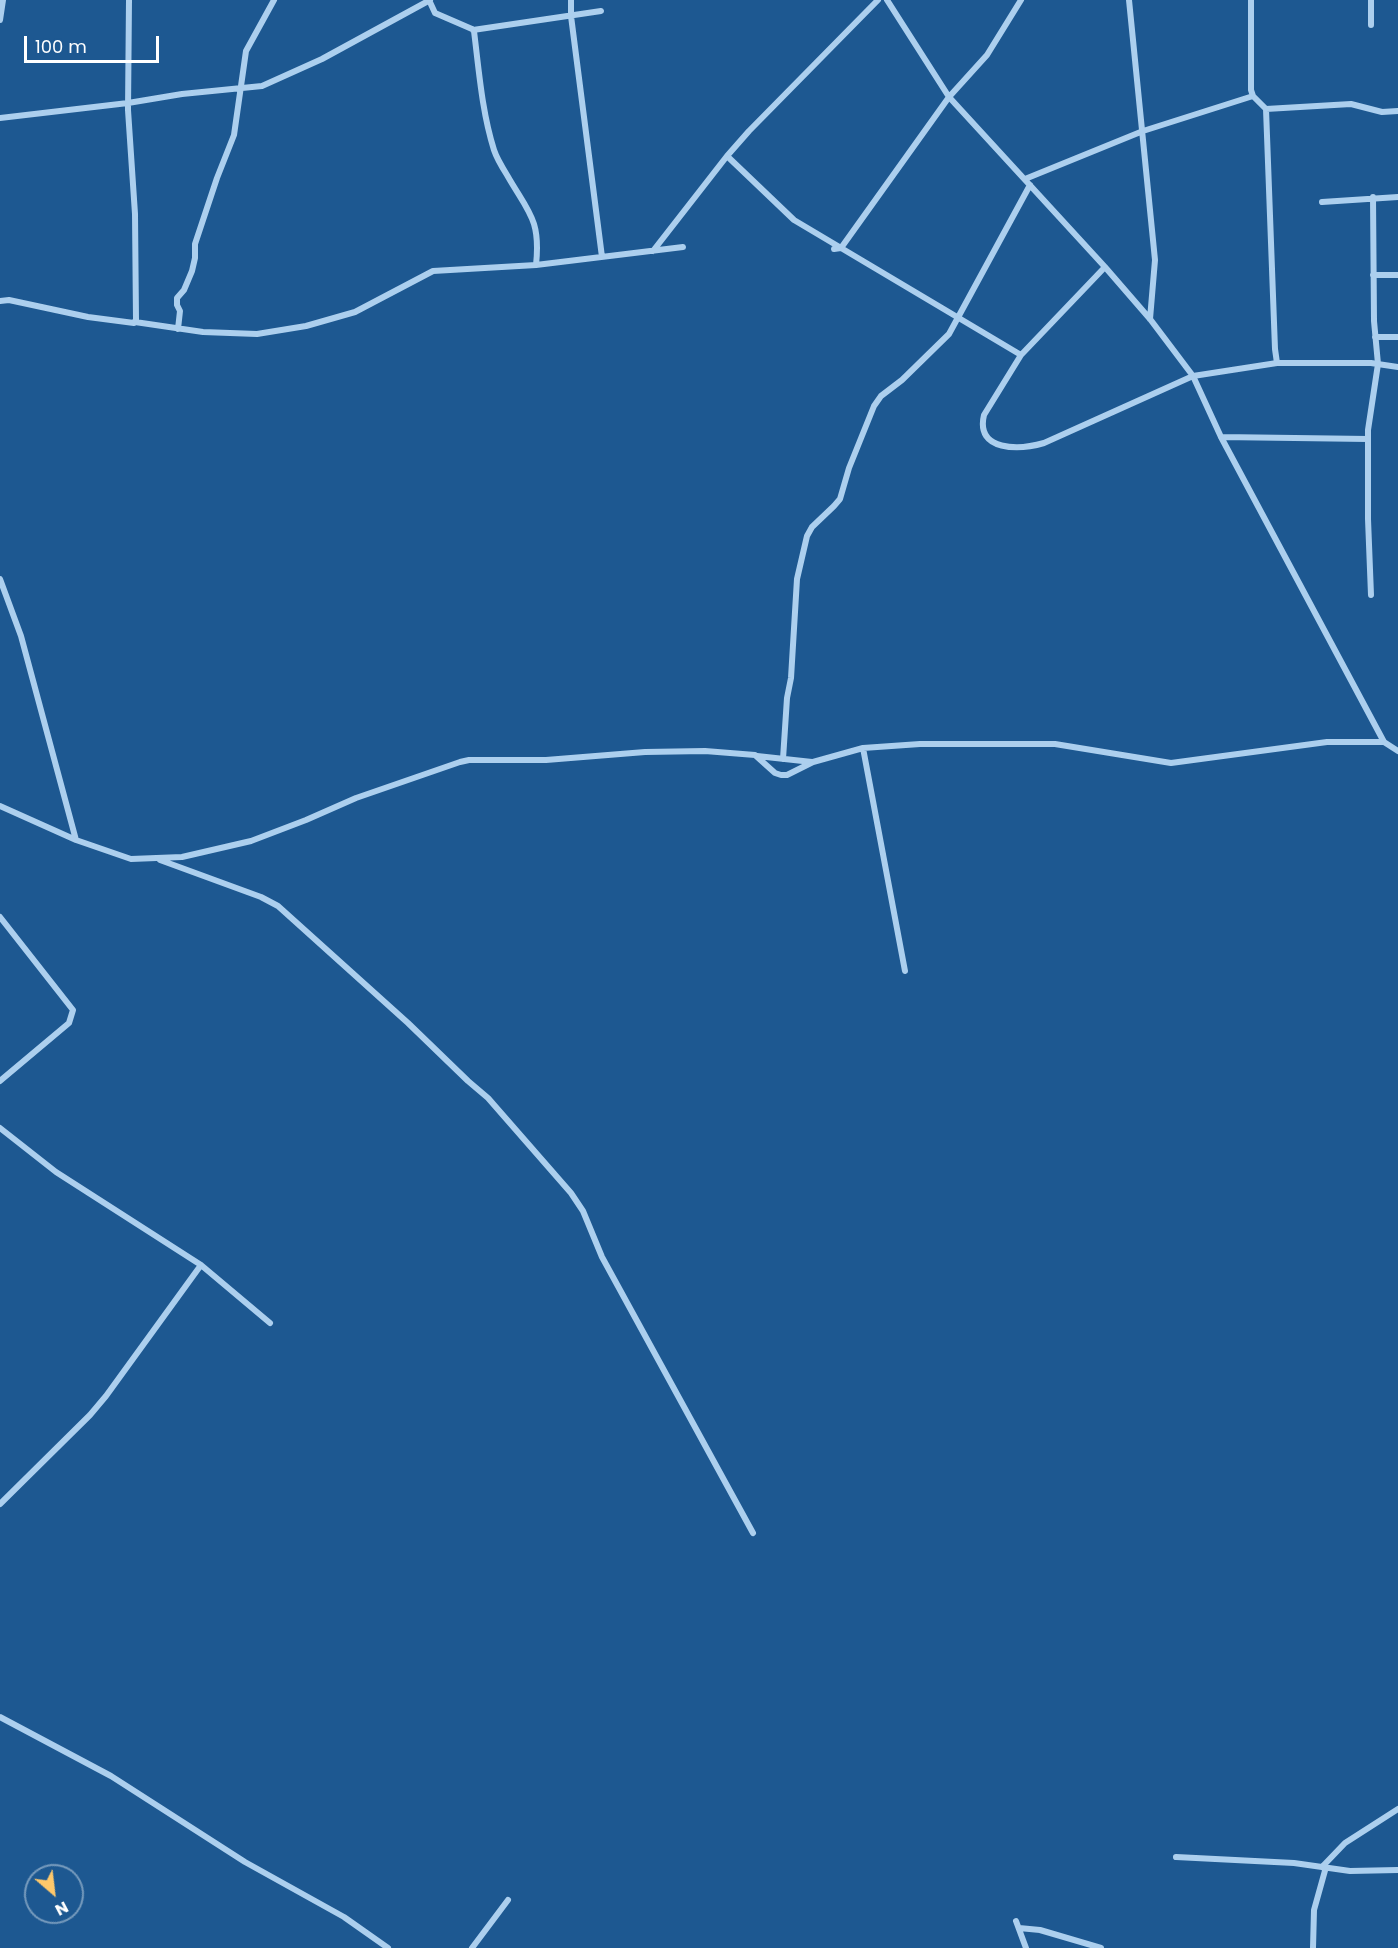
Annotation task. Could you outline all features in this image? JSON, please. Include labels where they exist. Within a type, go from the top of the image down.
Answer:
[{"type":"street","points":[[0,20],[3,0]]},
{"type":"street","points":[[129,0],[128,103],[135,214],[135,322]]},
{"type":"street","points":[[178,329],[180,311],[177,298],[183,292],[192,271],[195,244],[234,135],[246,51],[274,0]]},
{"type":"street","points":[[0,118],[262,86],[322,59],[430,0],[433,11],[437,15],[473,30],[601,11]]},
{"type":"street","points":[[571,0],[571,16],[602,257]]},
{"type":"street","points":[[653,250],[749,131],[878,0]]},
{"type":"street","points":[[887,0],[949,97],[1105,267],[1150,319],[1193,376],[1221,437],[1384,742],[1398,751]]},
{"type":"street","points":[[837,249],[949,97],[987,55],[1021,0]]},
{"type":"street","points":[[1129,0],[1155,260],[1150,319]]},
{"type":"street","points":[[1251,0],[1251,90],[1253,96],[1266,109],[1277,363]]},
{"type":"street","points":[[1371,0],[1371,25]]},
{"type":"street","points":[[473,30],[483,98],[494,148],[534,221],[538,243],[536,265]]},
{"type":"street","points":[[783,759],[797,579],[807,536],[812,527],[840,499],[849,468],[880,396],[902,380],[949,334],[1027,182],[1143,131],[1253,96]]},
{"type":"street","points":[[1266,109],[1351,104],[1382,112],[1398,111]]},
{"type":"street","points":[[727,156],[794,220],[837,249],[1021,355]]},
{"type":"street","points":[[1371,595],[1368,439],[1378,364],[1375,337],[1373,197]]},
{"type":"street","points":[[1322,201],[1398,197]]},
{"type":"street","points":[[0,301],[9,300],[88,317],[178,329],[249,334],[306,327],[355,312],[433,271],[536,265],[683,247]]},
{"type":"street","points":[[1105,267],[1021,355],[984,415],[982,424],[988,439],[998,446],[1032,447],[1044,443],[1193,376],[1277,363],[1378,364],[1398,367]]},
{"type":"street","points":[[1374,275],[1398,275]]},
{"type":"street","points":[[1375,337],[1398,337]]},
{"type":"street","points":[[1221,437],[1368,439]]},
{"type":"street","points":[[0,579],[21,636],[76,840]]},
{"type":"street","points":[[755,755],[775,773],[781,775],[813,762],[863,748],[920,744],[1055,744],[1171,763],[1327,742],[1384,742]]},
{"type":"street","points":[[863,748],[905,971]]},
{"type":"street","points":[[0,806],[76,840],[131,859],[157,859],[182,857],[251,841],[356,798],[460,762],[546,760],[645,752],[705,751],[813,762]]},
{"type":"street","points":[[157,859],[261,897],[278,906],[488,1098],[571,1193],[583,1211],[602,1257],[753,1533]]},
{"type":"street","points":[[0,916],[73,1010],[69,1023],[0,1081]]},
{"type":"street","points":[[0,1128],[56,1172],[201,1265],[270,1323]]},
{"type":"street","points":[[0,1504],[90,1415],[106,1396],[201,1265]]},
{"type":"street","points":[[0,1717],[111,1776],[245,1862],[344,1917],[388,1948]]},
{"type":"street","points":[[1312,1948],[1314,1910],[1324,1867],[1345,1843],[1398,1809]]},
{"type":"street","points":[[1176,1857],[1294,1863],[1350,1871],[1398,1870]]},
{"type":"street","points":[[472,1948],[508,1900]]},
{"type":"street","points":[[1016,1921],[1026,1948]]},
{"type":"street","points":[[1019,1928],[1040,1930],[1101,1948]]}]
